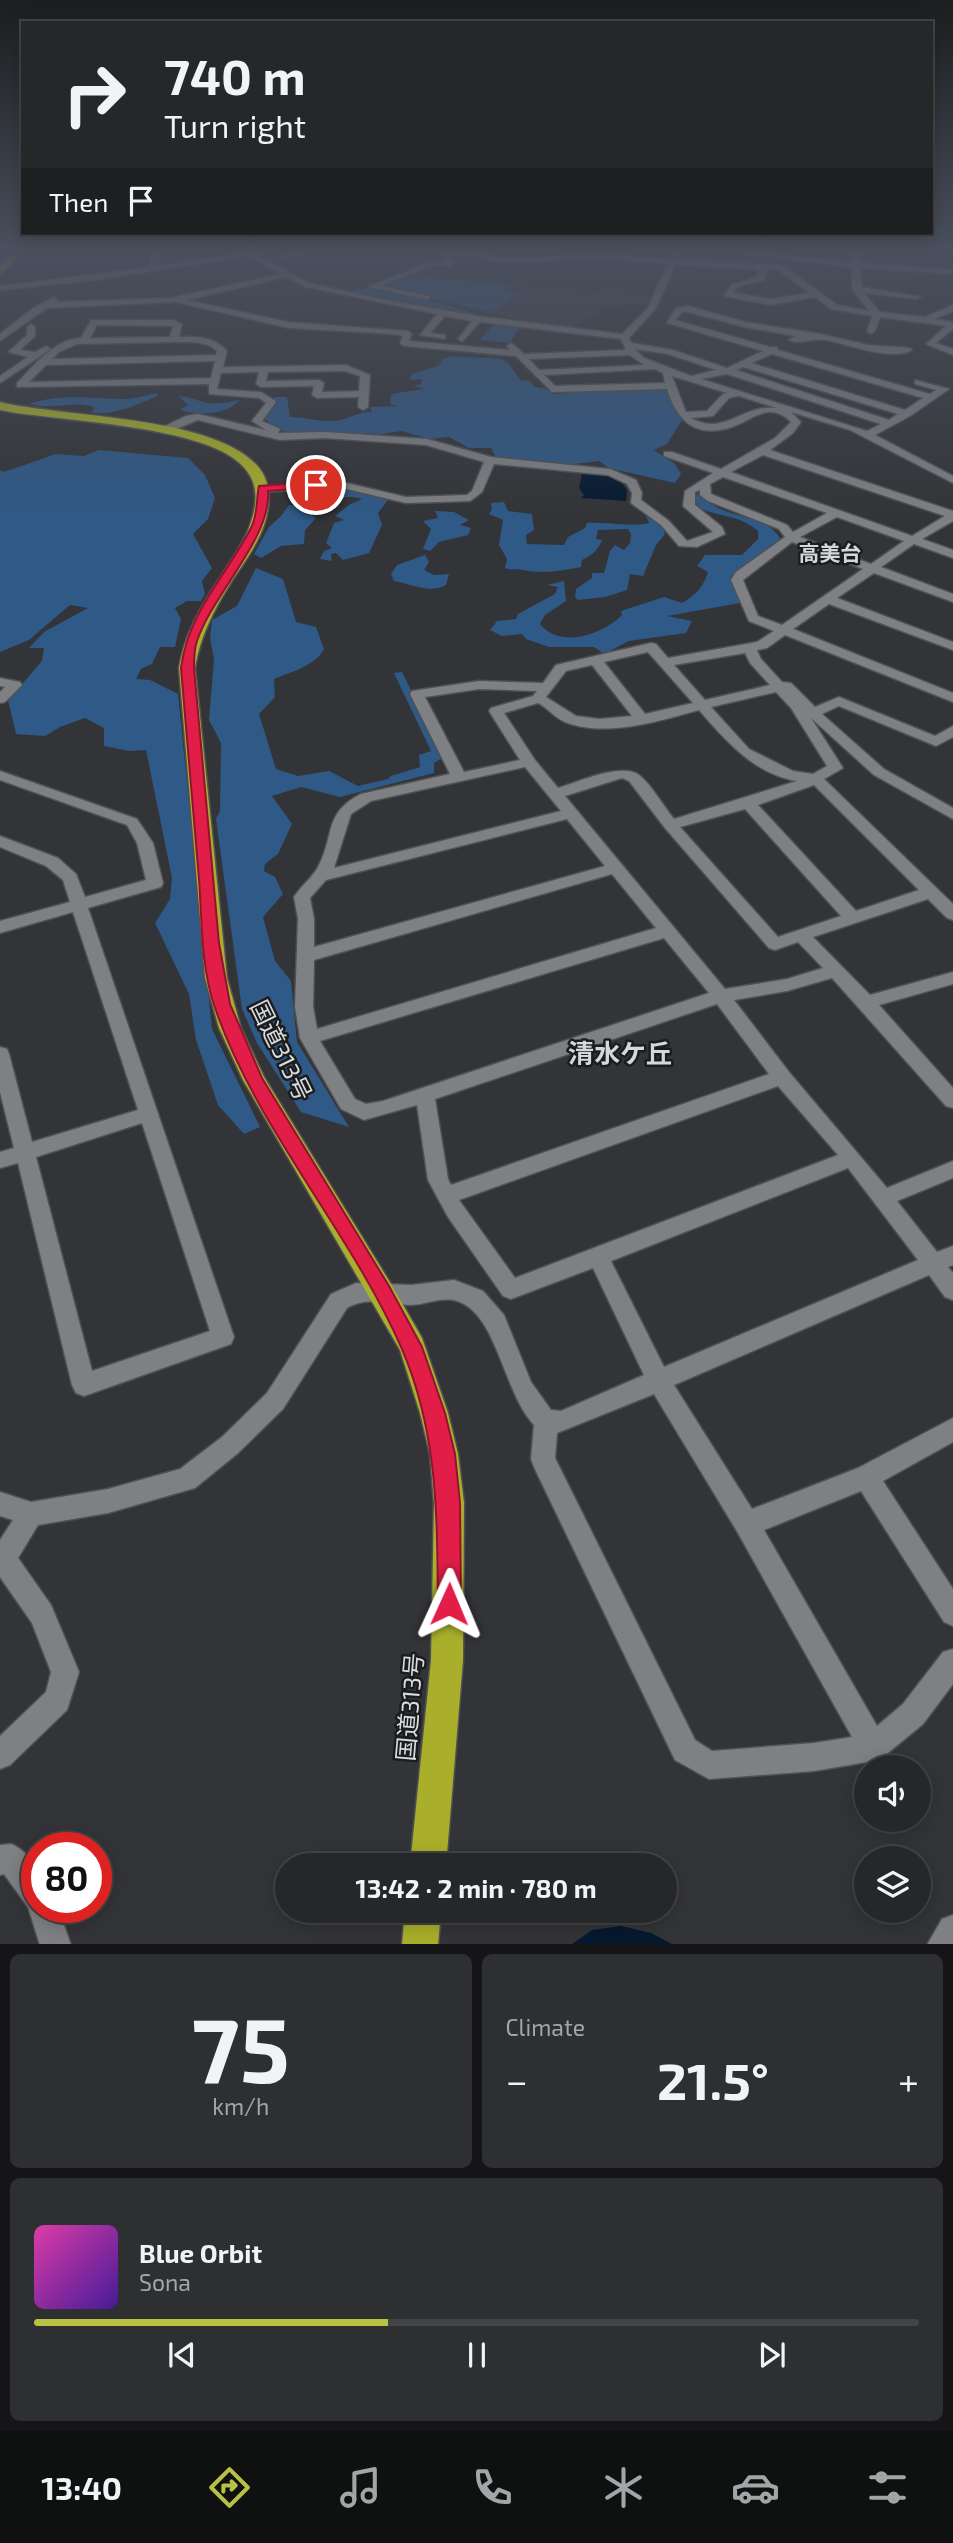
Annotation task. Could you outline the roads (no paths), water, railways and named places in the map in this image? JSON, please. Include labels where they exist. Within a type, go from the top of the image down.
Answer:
[{"type":"highway","points":[[0,406],[37,414],[167,429],[203,438],[231,450],[250,466],[263,489]]},
{"type":"highway","name":"国道313号","points":[[263,489],[264,500],[257,526],[203,615],[188,654],[187,668],[216,978],[230,1028],[254,1080],[382,1292],[412,1347],[434,1413],[444,1454],[449,1503],[447,1660],[429,1853]]},
{"type":"highway","points":[[420,1944],[422,1923]]},
{"type":"street","points":[[28,338],[13,352],[40,359],[76,362],[220,358]]},
{"type":"street","points":[[79,341],[82,338]]},
{"type":"street","points":[[406,338],[404,343],[521,356],[628,345]]},
{"type":"street","points":[[449,338],[509,344],[552,389],[560,391],[671,386]]},
{"type":"street","points":[[596,338],[670,352],[890,424]]},
{"type":"street","points":[[628,345],[633,338]]},
{"type":"street","points":[[726,338],[933,398]]},
{"type":"street","points":[[690,377],[706,377],[727,371],[799,338]]},
{"type":"street","points":[[831,338],[872,349],[907,350]]},
{"type":"street","points":[[938,338],[930,344],[953,352]]},
{"type":"street","points":[[0,380],[56,350],[79,341],[194,339],[215,344],[222,351],[212,392],[261,395],[271,402],[257,421],[261,425],[283,433],[309,436]]},
{"type":"street","points":[[787,344],[878,370]]},
{"type":"street","points":[[628,345],[640,360],[672,373],[868,434],[953,480]]},
{"type":"street","points":[[40,359],[20,385],[213,381]]},
{"type":"street","points":[[59,385],[76,362]]},
{"type":"street","points":[[743,364],[907,414]]},
{"type":"street","points":[[538,373],[656,367]]},
{"type":"street","points":[[217,370],[346,368],[365,375],[363,407]]},
{"type":"street","points":[[264,369],[261,384],[319,383],[317,395],[363,394]]},
{"type":"street","points":[[167,429],[198,417],[272,436],[427,442],[490,460],[594,470],[621,476],[632,482],[636,493],[635,501],[642,509],[665,523],[683,544],[693,544],[719,534],[718,529],[689,506],[690,491],[762,451],[791,431],[796,422],[779,412],[760,410],[750,412],[733,423],[716,427],[696,424],[683,415],[667,374],[672,373]]},
{"type":"street","points":[[868,434],[907,414],[944,389],[905,378]]},
{"type":"street","points":[[683,415],[710,414],[726,396],[741,393]]},
{"type":"street","points":[[762,451],[953,515]]},
{"type":"street","points":[[667,454],[953,555],[947,562],[953,564]]},
{"type":"street","points":[[263,489],[338,484],[406,500],[470,498],[477,492],[490,460]]},
{"type":"street","points":[[701,483],[705,485],[706,495],[712,499],[783,527],[791,538],[953,598]]},
{"type":"street","points":[[836,513],[791,538],[740,575],[737,580],[753,618],[953,698]]},
{"type":"street","points":[[667,663],[762,645],[871,568],[953,515]]},
{"type":"street","points":[[827,598],[953,646]]},
{"type":"street","points":[[953,914],[816,779],[789,775],[744,752],[651,647],[561,668],[543,693],[496,710],[529,762],[721,996],[782,1077],[884,1198],[943,1260],[953,1290]]},
{"type":"street","points":[[670,825],[748,803],[816,779],[836,768],[796,706],[754,660],[750,648]]},
{"type":"street","points":[[596,661],[641,718]]},
{"type":"street","points":[[0,682],[15,685],[0,699]]},
{"type":"street","points":[[459,777],[417,694],[479,685],[543,693],[572,720],[617,723],[786,686],[842,741],[879,772],[953,814]]},
{"type":"street","points":[[815,712],[839,701],[936,743],[953,730]]},
{"type":"street","points":[[529,762],[351,803],[340,817],[338,831],[322,876],[302,897],[306,919],[304,1007],[309,1038],[348,1104],[364,1112],[425,1096],[721,996],[787,985],[834,971]]},
{"type":"street","points":[[555,794],[623,773],[634,778],[670,825],[775,944],[931,892]]},
{"type":"street","points":[[0,775],[132,822],[140,831],[155,883],[0,927]]},
{"type":"street","points":[[748,803],[853,918]]},
{"type":"street","points":[[322,876],[571,813]]},
{"type":"street","points":[[0,841],[52,862],[70,878],[223,1337],[84,1385],[0,1054]]},
{"type":"street","points":[[306,956],[616,868]]},
{"type":"street","points":[[309,1038],[666,931]]},
{"type":"street","points":[[801,935],[866,1002],[953,1101]]},
{"type":"street","points":[[866,1002],[953,978]]},
{"type":"street","points":[[448,1195],[782,1077]]},
{"type":"street","points":[[425,1096],[439,1180],[455,1211],[511,1289],[852,1158]]},
{"type":"street","points":[[0,1160],[148,1114]]},
{"type":"street","points":[[884,1198],[953,1169]]},
{"type":"street","points":[[598,1257],[659,1381],[747,1524],[873,1748]]},
{"type":"street","points":[[0,1504],[31,1514],[108,1501],[186,1479],[230,1445],[275,1401],[339,1301],[350,1293],[412,1295],[457,1290],[480,1301],[495,1320],[528,1400],[546,1421],[561,1422],[943,1260]]},
{"type":"street","points":[[546,1421],[542,1459],[685,1750],[709,1765],[814,1757],[873,1748],[913,1714],[953,1662]]},
{"type":"street","points":[[747,1524],[866,1477],[953,1429]]},
{"type":"street","points":[[866,1477],[953,1614]]},
{"type":"street","points":[[0,1755],[57,1700],[65,1672],[43,1614],[1,1560],[31,1514]]},
{"type":"street","points":[[0,1860],[11,1859],[21,1873]]},
{"type":"street","points":[[48,1923],[56,1944]]},
{"type":"street","points":[[943,1944],[953,1930]]},
{"type":"district","name":"高美台","points":[[830,552]]},
{"type":"district","name":"清水ケ丘","points":[[620,1052]]}]
